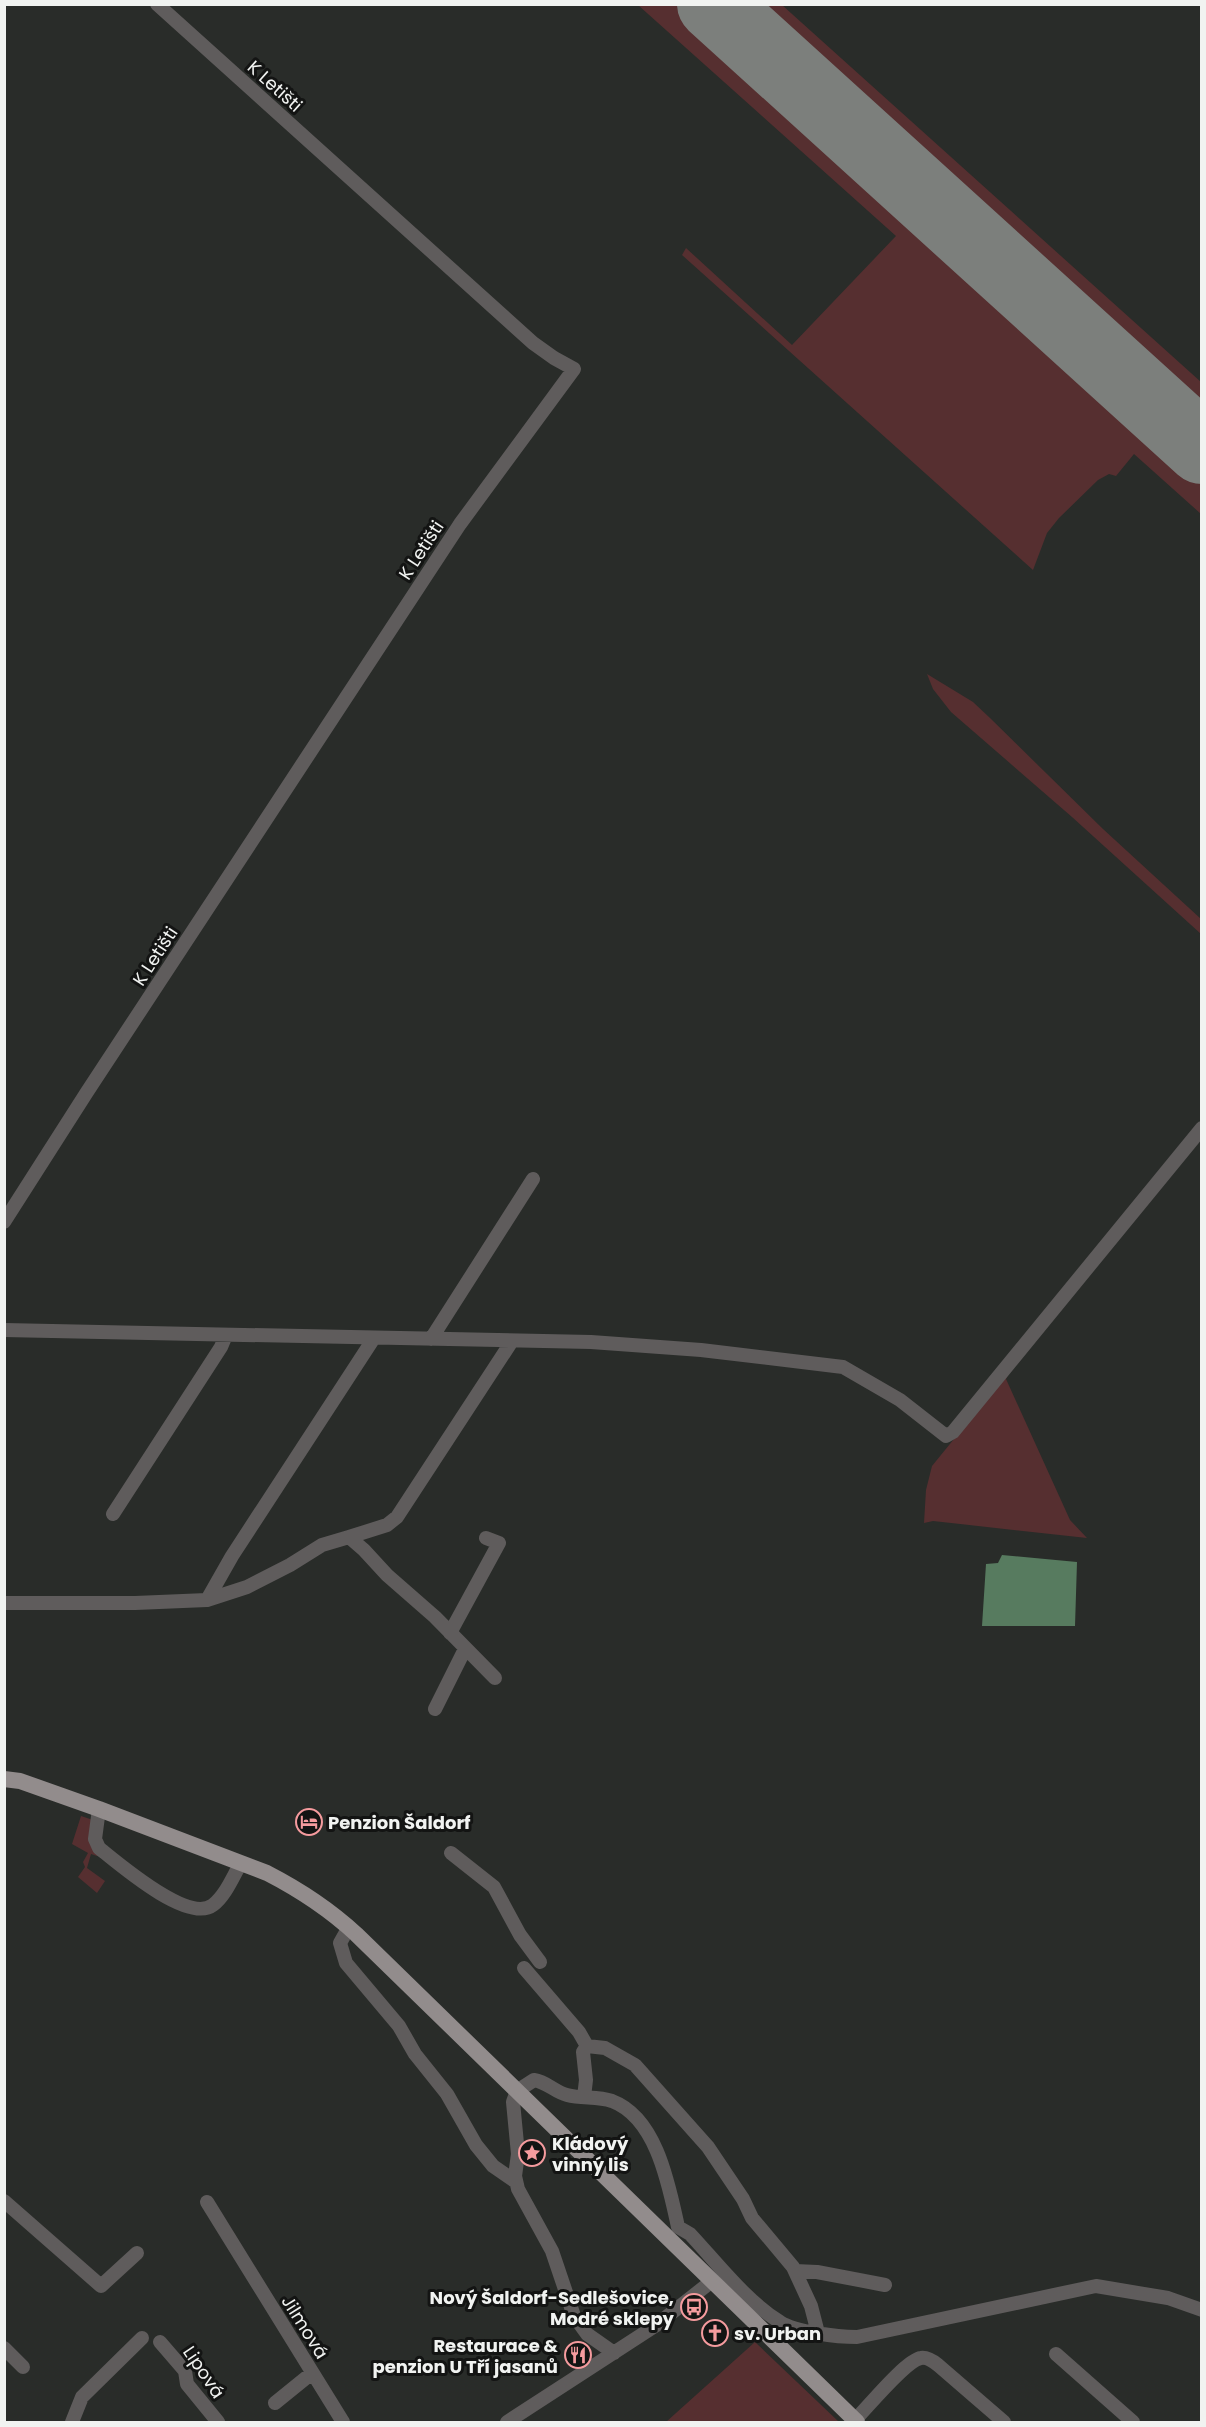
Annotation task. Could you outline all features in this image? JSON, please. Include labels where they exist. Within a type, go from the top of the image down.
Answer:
[{"type":"main road","points":[[4,1779],[20,1781],[241,1863],[290,1885],[315,1900],[349,1927],[517,2091],[672,2231],[712,2281],[856,2421]]},
{"type":"street","name":"K Letišti","points":[[4,1222],[460,524],[574,369],[533,343],[157,4]]},
{"type":"street","points":[[4,1330],[591,1342],[701,1350],[843,1367],[900,1400],[946,1436],[953,1432],[1202,1128]]},
{"type":"street","points":[[431,1339],[533,1179]]},
{"type":"street","points":[[113,1514],[221,1347],[226,1335]]},
{"type":"street","points":[[207,1600],[232,1556],[374,1338]]},
{"type":"street","points":[[4,1603],[43,1601],[135,1603],[207,1600],[247,1587],[290,1565],[322,1545],[387,1525],[397,1517],[512,1341]]},
{"type":"street","points":[[348,1537],[495,1678]]},
{"type":"street","points":[[450,1633],[499,1543],[486,1538]]},
{"type":"street","points":[[435,1709],[465,1649]]},
{"type":"street","points":[[99,1809],[95,1839],[99,1848],[154,1889],[190,1908],[204,1909],[212,1906],[241,1863]]},
{"type":"street","points":[[451,1853],[494,1887],[520,1935],[540,1962]]},
{"type":"street","points":[[349,1927],[340,1943],[346,1963],[399,2026],[415,2054],[447,2094],[476,2145],[493,2166],[516,2182]]},
{"type":"street","points":[[524,1968],[579,2032],[587,2046]]},
{"type":"street","points":[[584,2097],[586,2080],[584,2052],[587,2046]]},
{"type":"street","points":[[587,2046],[605,2048],[635,2065],[708,2147],[743,2199],[752,2218],[795,2271],[811,2306],[818,2333]]},
{"type":"street","points":[[614,2353],[587,2334],[574,2316],[552,2251],[520,2196],[516,2182],[518,2154],[512,2109],[517,2091],[534,2080],[542,2081],[566,2095],[610,2100],[633,2114],[649,2136],[664,2169],[672,2231],[690,2234],[749,2298],[781,2324],[818,2333],[849,2337],[870,2335],[1096,2286],[1168,2298],[1202,2310]]},
{"type":"street","points":[[4,2201],[101,2286],[137,2253]]},
{"type":"street","name":"Jilmová","points":[[207,2202],[343,2422]]},
{"type":"street","points":[[795,2271],[817,2272],[885,2285]]},
{"type":"street","points":[[507,2422],[664,2319],[712,2281]]},
{"type":"street","points":[[72,2422],[82,2397],[142,2338]]},
{"type":"street","name":"Lipová","points":[[160,2342],[185,2371],[187,2384],[218,2422]]},
{"type":"street","points":[[4,2348],[23,2367]]},
{"type":"street","points":[[1056,2354],[1133,2422]]},
{"type":"street","points":[[856,2421],[898,2375],[913,2362],[927,2358],[1004,2422]]},
{"type":"street","points":[[275,2403],[312,2373]]},
{"type":"shaded area","points":[[638,5],[782,5],[1201,382],[1201,514],[1134,454],[1116,476],[1109,474],[1098,480],[1059,518],[1047,533],[1033,570],[682,255],[686,248],[792,345],[896,236]]},
{"type":"shaded area","points":[[927,674],[973,702],[990,718],[1103,829],[1201,919],[1201,934],[1072,817],[951,712],[933,689]]},
{"type":"shaded area","points":[[1011,1369],[1006,1379],[1070,1520],[1087,1538],[933,1521],[924,1523],[926,1490],[932,1466]]},
{"type":"shaded area","points":[[1002,1555],[1077,1562],[1075,1626],[982,1626],[986,1564],[998,1563]]},
{"type":"shaded area","points":[[81,1816],[96,1821],[93,1843],[126,1873],[99,1855],[91,1854],[87,1868],[105,1881],[97,1893],[78,1877],[85,1867],[83,1862],[88,1853],[72,1844]]},
{"type":"shaded area","points":[[755,2342],[839,2422],[666,2422]]},
{"type":"runway","points":[[713,4],[1202,448]]},
{"type":"place","name":"Penzion Šaldorf","points":[[309,1822]]},
{"type":"place","name":"Kládový vinný lis","points":[[532,2153]]},
{"type":"place","name":"Nový Šaldorf-Sedlešovice, Modré sklepy","points":[[694,2307]]},
{"type":"place","name":"sv. Urban","points":[[715,2333]]},
{"type":"place","name":"Restaurace & penzion U Tří jasanů","points":[[578,2355]]}]
